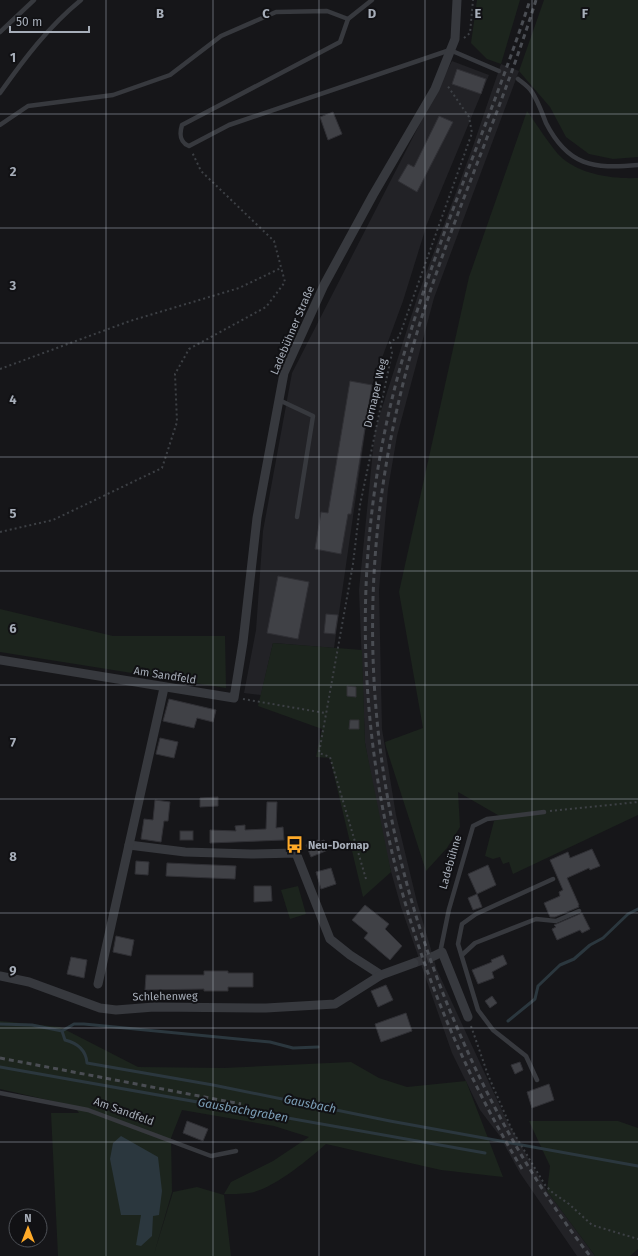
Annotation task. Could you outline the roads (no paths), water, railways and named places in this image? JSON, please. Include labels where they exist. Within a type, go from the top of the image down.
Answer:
[{"type":"street","name":"Ladebühner Straße","points":[[234,698],[243,642],[257,518],[284,373],[324,285],[373,195],[435,89],[455,39],[457,0]]},
{"type":"street","name":"Am Sandfeld","points":[[0,660],[164,688],[234,698]]},
{"type":"street","points":[[98,984],[164,688]]},
{"type":"street","points":[[129,845],[185,852],[251,854],[296,853],[330,939],[350,955],[381,975],[414,964]]},
{"type":"street","name":"Ladebühne","points":[[438,954],[468,1017]]},
{"type":"street","name":"Schlehenweg","points":[[0,976],[29,982],[100,1008],[116,1010],[154,1007],[266,1008],[335,1004],[381,975]]},
{"type":"lane","points":[[0,32],[34,0]]},
{"type":"lane","points":[[0,93],[21,63],[60,17],[81,0]]},
{"type":"lane","points":[[372,0],[348,19],[340,42],[182,125],[180,136],[183,143],[189,146],[229,125],[450,50],[499,71]]},
{"type":"lane","points":[[0,125],[28,106],[112,95],[170,75],[221,36],[276,12],[327,12],[348,19]]},
{"type":"lane","points":[[518,79],[532,92],[550,131],[565,151],[584,163],[614,168],[638,165]]},
{"type":"lane","points":[[279,400],[313,416],[297,517]]},
{"type":"lane","name":"Ladebühne","points":[[438,954],[441,948],[473,826],[487,819],[544,812]]},
{"type":"lane","points":[[536,1080],[526,1056],[492,1030],[478,1010],[458,944],[462,924],[476,914],[553,879]]},
{"type":"lane","points":[[462,955],[475,943],[536,919],[556,921],[579,911]]},
{"type":"lane","points":[[468,1017],[478,1010]]},
{"type":"lane","name":"Am Sandfeld","points":[[0,1093],[88,1110],[211,1156],[236,1151]]},
{"type":"waterway","points":[[508,1021],[535,999],[538,986],[560,965],[574,959],[590,945],[603,938],[628,914],[638,909]]},
{"type":"waterway","name":"Gausbach","points":[[0,1024],[32,1025],[62,1031],[65,1040],[77,1045],[83,1051],[87,1063],[213,1085],[390,1121],[638,1166]]},
{"type":"waterway","points":[[62,1031],[74,1024],[84,1024],[270,1042],[293,1048],[318,1047]]},
{"type":"waterway","name":"Gausbachgraben","points":[[0,1067],[485,1153]]},
{"type":"tunnel","points":[[414,963],[434,956]]},
{"type":"railway","points":[[522,1169],[473,1078],[432,984],[401,887],[379,788],[367,688],[366,586],[375,485],[396,383],[425,286],[514,48],[530,0]]},
{"type":"railway","points":[[536,0],[521,47],[451,231],[419,325],[406,372],[388,455],[377,538],[373,620],[376,703],[385,784],[402,865],[426,946],[456,1025],[499,1116],[551,1202],[590,1256]]},
{"type":"railway","points":[[0,1058],[241,1104]]},
{"type":"place","name":"Neu-Dornap","points":[[295,845]]}]
